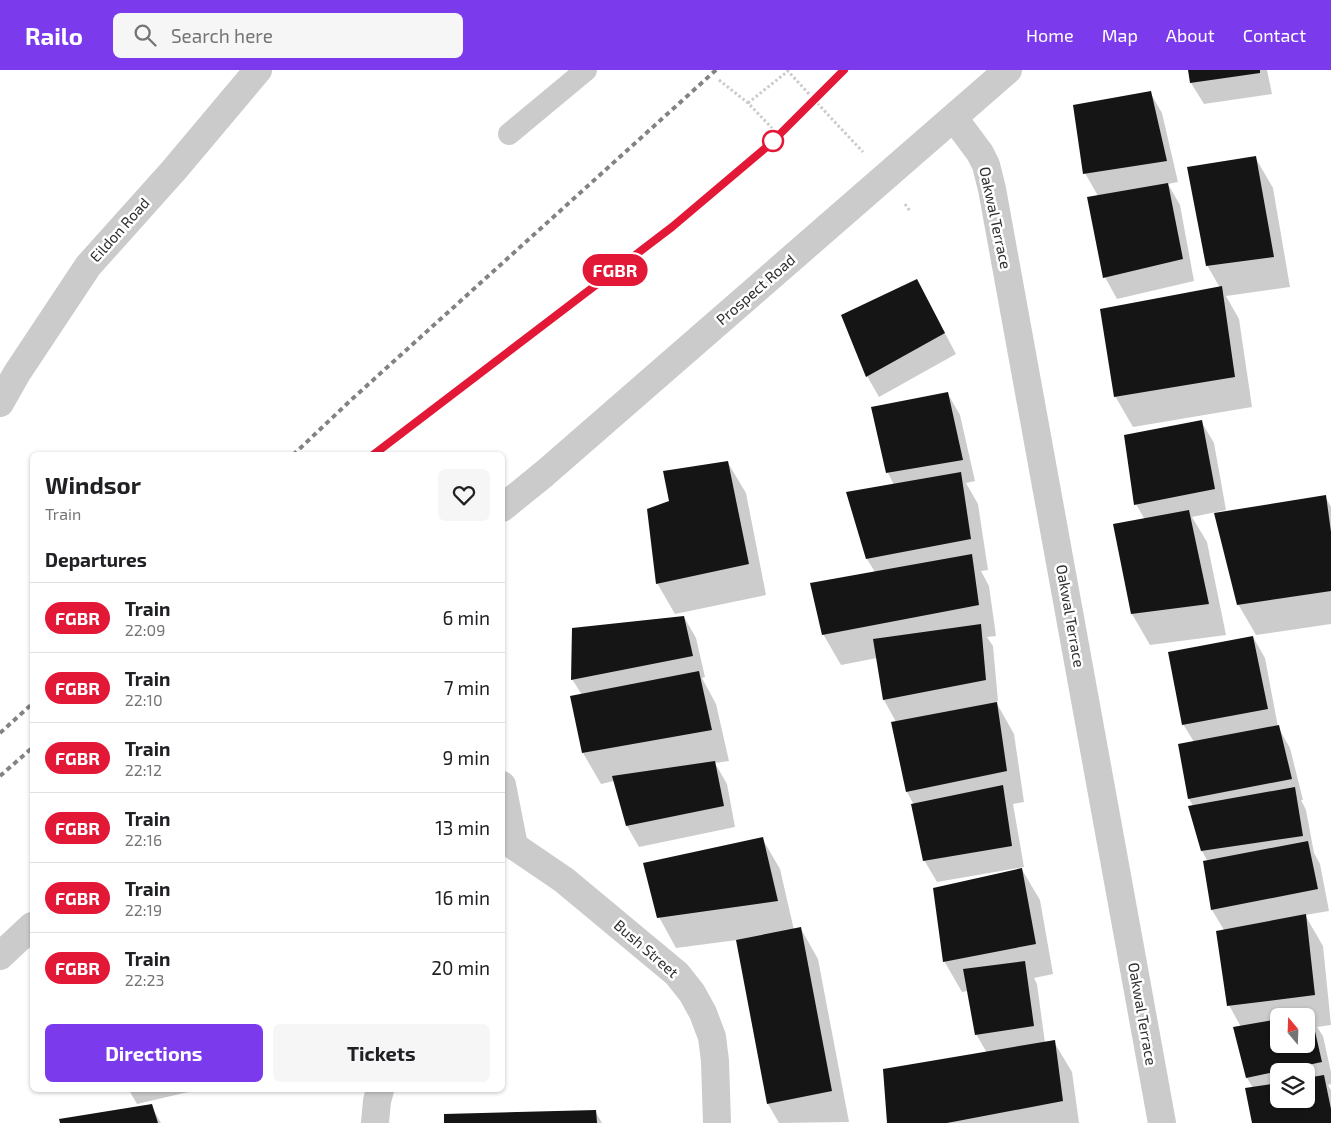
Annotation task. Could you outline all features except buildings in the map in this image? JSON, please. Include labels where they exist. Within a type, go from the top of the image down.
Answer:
[{"type":"street","name":"Eildon Road","points":[[0,403],[17,373],[88,266],[174,170],[258,70]]},
{"type":"street","name":"Prospect Road","points":[[505,506],[544,474],[1008,70]]},
{"type":"street","name":"Oakwal Terrace","points":[[954,118],[980,153],[986,165],[992,188],[1162,1123]]},
{"type":"street","name":"Bush Street","points":[[505,819],[508,853],[564,880],[677,974],[692,992],[704,1013],[712,1037],[715,1061],[717,1123]]},
{"type":"street","points":[[0,956],[30,928]]},
{"type":"street","points":[[375,1123],[376,1101],[379,1092]]},
{"type":"lane","points":[[509,134],[586,70]]},
{"type":"path","points":[[748,104],[787,70],[860,149]]},
{"type":"path","points":[[718,80],[748,104],[772,128]]},
{"type":"railway","points":[[296,452],[351,400],[716,70]]},
{"type":"railway","points":[[377,452],[672,227],[769,145],[844,70]]},
{"type":"railway","points":[[0,733],[30,706]]},
{"type":"railway","points":[[0,776],[30,750]]},
{"type":"train","name":"FGBR","points":[[376,452],[672,227],[769,145],[844,70]]}]
